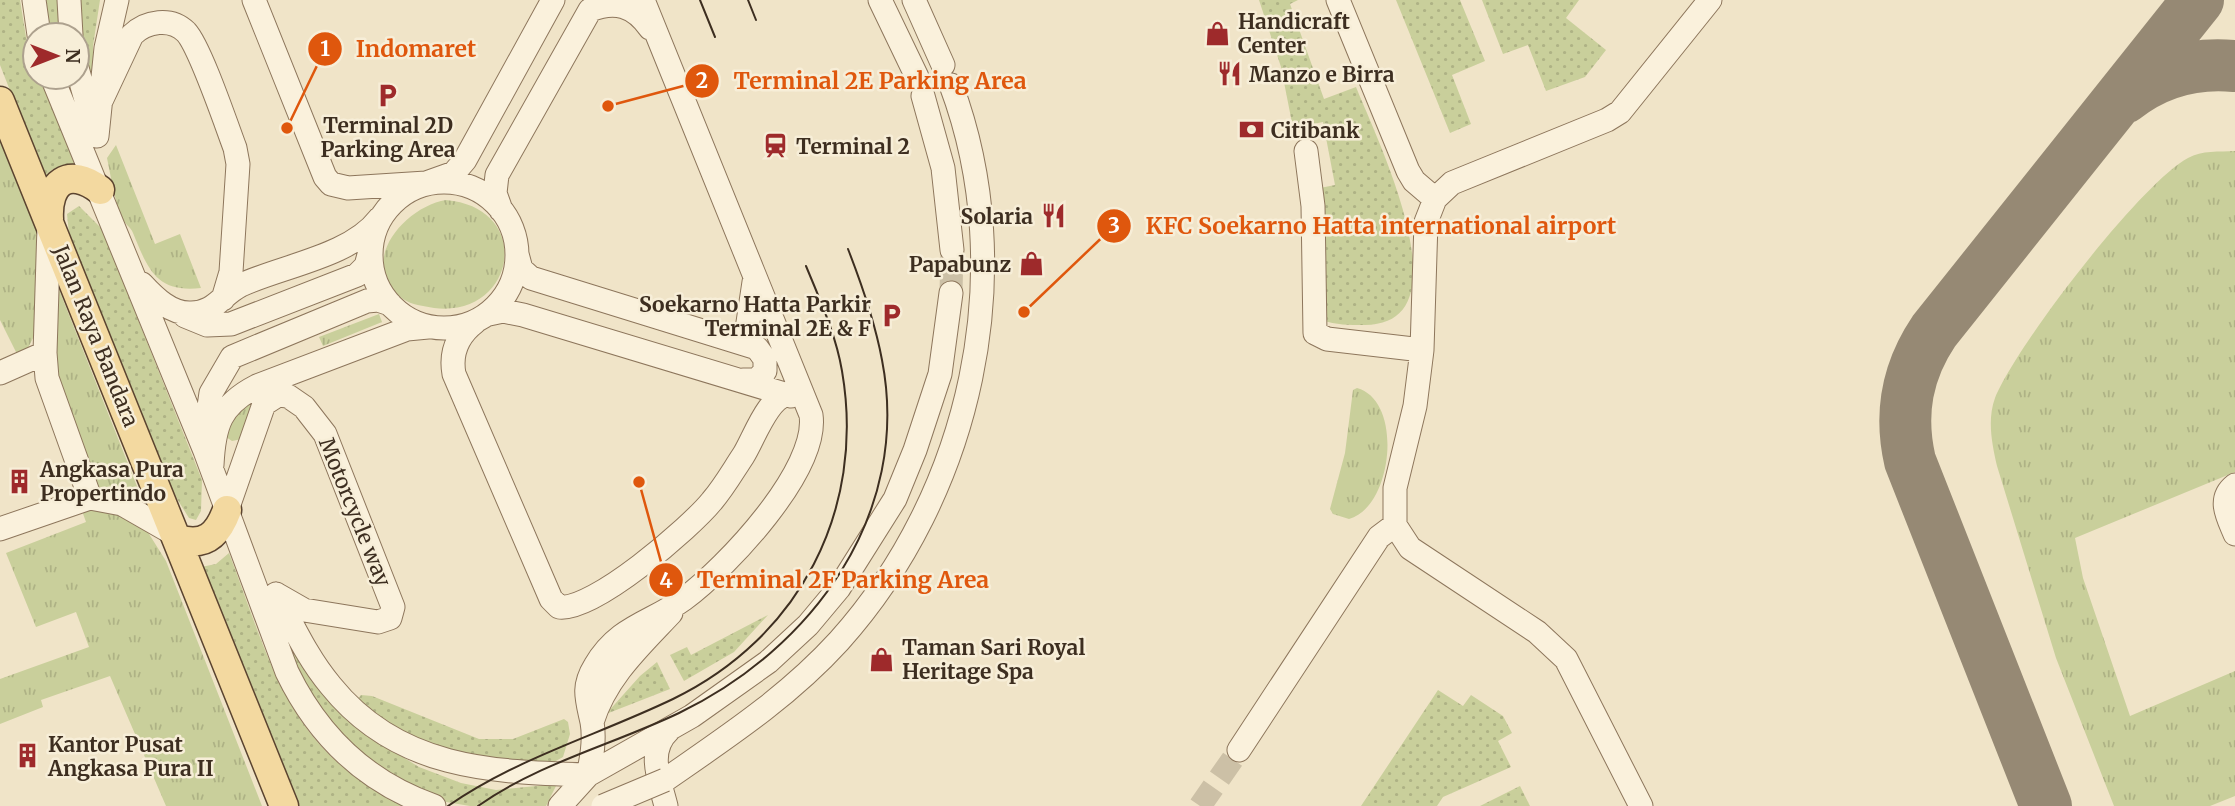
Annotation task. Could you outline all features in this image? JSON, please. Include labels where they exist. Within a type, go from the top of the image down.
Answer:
[{"type":"main road","name":"Jalan Raya Bandara","points":[[0,101],[284,806]]},
{"type":"main road","points":[[49,219],[48,198],[57,185],[68,180],[82,180],[100,190]]},
{"type":"main road","points":[[177,537],[196,542],[211,538],[217,533],[227,510]]},
{"type":"street","points":[[34,0],[37,21]]},
{"type":"street","points":[[69,0],[70,21]]},
{"type":"street","points":[[100,190],[97,136],[106,48],[117,0]]},
{"type":"street","points":[[254,0],[325,177],[331,184],[348,188],[426,183],[466,185],[485,193],[501,210]]},
{"type":"street","points":[[176,311],[202,313],[211,310],[239,286],[357,240],[393,201],[426,183],[454,173],[465,160],[553,0]]},
{"type":"street","points":[[588,775],[592,757],[592,722],[585,690],[597,662],[627,630],[682,600],[746,542],[788,484],[812,432],[809,409],[643,0]]},
{"type":"street","points":[[880,0],[920,86],[943,168],[951,250]]},
{"type":"street","points":[[630,806],[663,795],[774,703],[838,641],[871,603],[895,565],[922,519],[949,459],[976,354],[981,243],[969,146],[947,75],[914,0]]},
{"type":"street","points":[[1338,0],[1409,172],[1414,181],[1435,199]]},
{"type":"street","points":[[1641,806],[1566,659],[1538,632],[1410,548],[1395,524],[1395,488],[1415,406],[1422,350],[1426,222],[1435,199],[1452,183],[1600,123],[1620,112],[1710,0]]},
{"type":"street","points":[[657,38],[631,7],[608,2],[592,5],[497,175],[495,193],[513,230],[521,269],[531,278],[757,348],[765,359],[762,376],[751,381],[743,380]]},
{"type":"street","points":[[101,101],[132,34],[138,28],[158,22],[169,23],[187,33],[235,148],[238,164],[231,272],[223,299]]},
{"type":"street","points":[[526,49],[557,66]]},
{"type":"street","points":[[57,91],[137,279],[209,461],[287,672],[303,704],[323,733],[350,760],[377,779],[434,806]]},
{"type":"street","points":[[84,91],[97,136]]},
{"type":"street","points":[[1306,151],[1313,206],[1315,333],[1326,339],[1422,350]]},
{"type":"street","points":[[137,279],[158,300],[176,311],[206,325],[231,324],[356,275],[366,266],[381,217]]},
{"type":"street","points":[[49,219],[45,354],[47,378],[90,498]]},
{"type":"street","points":[[370,251],[375,283],[390,304],[398,313],[428,327]]},
{"type":"street","points":[[517,253],[512,283],[482,318],[458,340],[453,356],[454,374],[551,599],[565,608],[629,574],[683,530],[712,502],[755,437],[771,402],[780,396],[789,395]]},
{"type":"street","points":[[729,339],[741,338],[747,329],[754,300],[754,275]]},
{"type":"street","points":[[560,806],[588,775],[671,728],[768,662],[808,625],[839,589],[895,499],[929,413],[940,374],[951,293]]},
{"type":"street","points":[[209,461],[206,423],[211,393],[232,357],[366,301],[378,300],[390,304]]},
{"type":"street","points":[[209,461],[220,419],[236,397],[257,386],[407,329],[457,328],[482,318],[509,312],[743,380],[789,395],[809,409]]},
{"type":"street","points":[[645,351],[656,317]]},
{"type":"street","points":[[0,373],[45,354]]},
{"type":"street","name":"Motorcycle way","points":[[227,510],[264,404],[278,395],[298,402],[325,435],[393,607],[390,618],[378,622],[304,610],[276,594]]},
{"type":"street","points":[[2235,485],[2225,495],[2224,505],[2235,534]]},
{"type":"street","points":[[0,528],[90,498],[122,504],[177,537]]},
{"type":"street","points":[[227,510],[304,648],[330,686],[352,708],[407,746],[440,760],[503,772],[588,775]]},
{"type":"street","points":[[1238,750],[1379,537],[1395,524]]},
{"type":"street","points":[[663,795],[656,753],[662,737],[671,728]]},
{"type":"street","points":[[603,806],[663,795]]},
{"type":"green space","points":[[0,0],[20,0],[23,21],[21,21],[21,91],[46,91],[76,168],[53,169],[44,177],[0,65]]},
{"type":"green space","points":[[43,0],[60,0],[59,21],[46,21]]},
{"type":"green space","points":[[78,0],[100,0],[93,46],[94,90],[91,80],[91,21],[80,21]]},
{"type":"green space","points":[[1259,0],[1298,0],[1290,4],[1324,99],[1356,87],[1395,184],[1407,224],[1413,263],[1410,295],[1395,317],[1364,325],[1337,324],[1322,320],[1325,263],[1320,188],[1335,185],[1323,122],[1293,128],[1281,67]]},
{"type":"green space","points":[[1396,0],[1460,0],[1485,61],[1452,75],[1471,124],[1450,133]]},
{"type":"green space","points":[[1482,0],[1579,0],[1566,18],[1606,50],[1585,77],[1546,91],[1528,45],[1503,54]]},
{"type":"green space","points":[[0,141],[40,240],[34,336],[27,350],[17,354],[0,320]]},
{"type":"green space","points":[[116,145],[155,244],[180,234],[201,288],[174,287],[156,276],[149,268],[116,202],[107,158]]},
{"type":"green space","points":[[2235,151],[2235,472],[2075,538],[2083,578],[2130,716],[2235,671],[2235,796],[2210,806],[2114,806],[2056,658],[1997,466],[1991,415],[1995,398],[2027,342],[2081,268],[2141,199],[2167,174],[2193,155]]},
{"type":"green space","points":[[446,200],[474,207],[493,222],[503,240],[504,261],[497,280],[483,296],[462,307],[434,308],[414,304],[403,299],[389,285],[384,270],[384,254],[401,225],[430,205]]},
{"type":"green space","points":[[79,206],[102,229],[202,480],[201,511],[196,520],[189,518],[162,475],[70,243],[67,214]]},
{"type":"green space","points":[[58,287],[146,509],[93,491],[50,360]]},
{"type":"green space","points":[[379,314],[382,322],[323,346],[319,337]]},
{"type":"green space","points":[[1357,388],[1372,397],[1382,412],[1387,432],[1387,454],[1383,476],[1375,495],[1364,510],[1349,519],[1333,514],[1330,509],[1345,453],[1353,390]]},
{"type":"green space","points":[[250,401],[252,408],[242,439],[232,441],[226,437],[225,427]]},
{"type":"green space","points":[[107,504],[144,526],[166,561],[262,806],[166,806],[110,676],[41,700],[43,707],[0,724],[0,679],[89,647],[76,612],[36,627],[6,553],[86,522],[81,508]]},
{"type":"green space","points":[[229,553],[273,668],[310,733],[336,761],[368,785],[408,806],[296,806],[201,567],[216,564]]},
{"type":"green space","points":[[768,615],[734,652],[684,681],[670,655],[687,647],[691,655]]},
{"type":"green space","points":[[280,625],[380,743],[419,767],[461,783],[496,790],[557,784],[546,806],[470,806],[446,802],[416,792],[377,768],[314,707],[292,665]]},
{"type":"green space","points":[[657,662],[670,689],[606,714],[640,676]]},
{"type":"green space","points":[[1438,690],[1463,706],[1471,695],[1503,716],[1512,733],[1498,741],[1511,767],[1443,797],[1437,806],[1361,806]]},
{"type":"green space","points":[[361,695],[372,696],[479,739],[513,739],[564,719],[568,722],[570,734],[563,757],[554,762],[509,765],[476,761],[438,750],[402,733],[358,699]]},
{"type":"green space","points":[[1520,786],[1530,806],[1480,806]]},
{"type":"taxiway","points":[[2046,806],[1910,461],[1905,426],[1908,393],[1917,361],[1934,331],[2198,0]]},
{"type":"taxiway","points":[[2124,98],[2150,81],[2176,71],[2205,66],[2235,66]]},
{"type":"tunnel","points":[[951,293],[952,250]]},
{"type":"tunnel","points":[[1200,806],[1239,750]]},
{"type":"tram line","points":[[700,0],[715,37]]},
{"type":"tram line","points":[[748,0],[756,20]]},
{"type":"tram line","points":[[478,806],[526,778],[679,713],[727,686],[771,652],[810,614],[842,570],[866,522],[882,471],[887,417],[879,346],[868,304],[848,249]]},
{"type":"tram line","points":[[448,806],[530,760],[673,699],[717,673],[756,642],[788,605],[814,564],[832,520],[843,472],[847,422],[842,371],[836,344],[806,266]]},
{"type":"place","name":"Handicraft Center","points":[[1218,33]]},
{"type":"place","name":"Manzo e Birra","points":[[1229,74]]},
{"type":"place","name":"Terminal 2D Parking Area","points":[[388,96]]},
{"type":"place","name":"Terminal 2E Parking Area","points":[[608,106]]},
{"type":"place","name":"Indomaret","points":[[287,128]]},
{"type":"place","name":"Citibank","points":[[1251,130]]},
{"type":"place","name":"Terminal 2","points":[[776,146]]},
{"type":"place","name":"Solaria","points":[[1053,216]]},
{"type":"place","name":"Papabunz","points":[[1031,264]]},
{"type":"place","name":"KFC Soekarno Hatta international airport","points":[[1024,312]]},
{"type":"place","name":"Soekarno Hatta Parkir Terminal 2E & F","points":[[891,316]]},
{"type":"place","name":"Angkasa Pura Propertindo","points":[[20,481]]},
{"type":"place","name":"Terminal 2F Parking Area","points":[[639,482]]},
{"type":"place","name":"Taman Sari Royal Heritage Spa","points":[[882,659]]},
{"type":"place","name":"Kantor Pusat Angkasa Pura II","points":[[28,756]]}]
